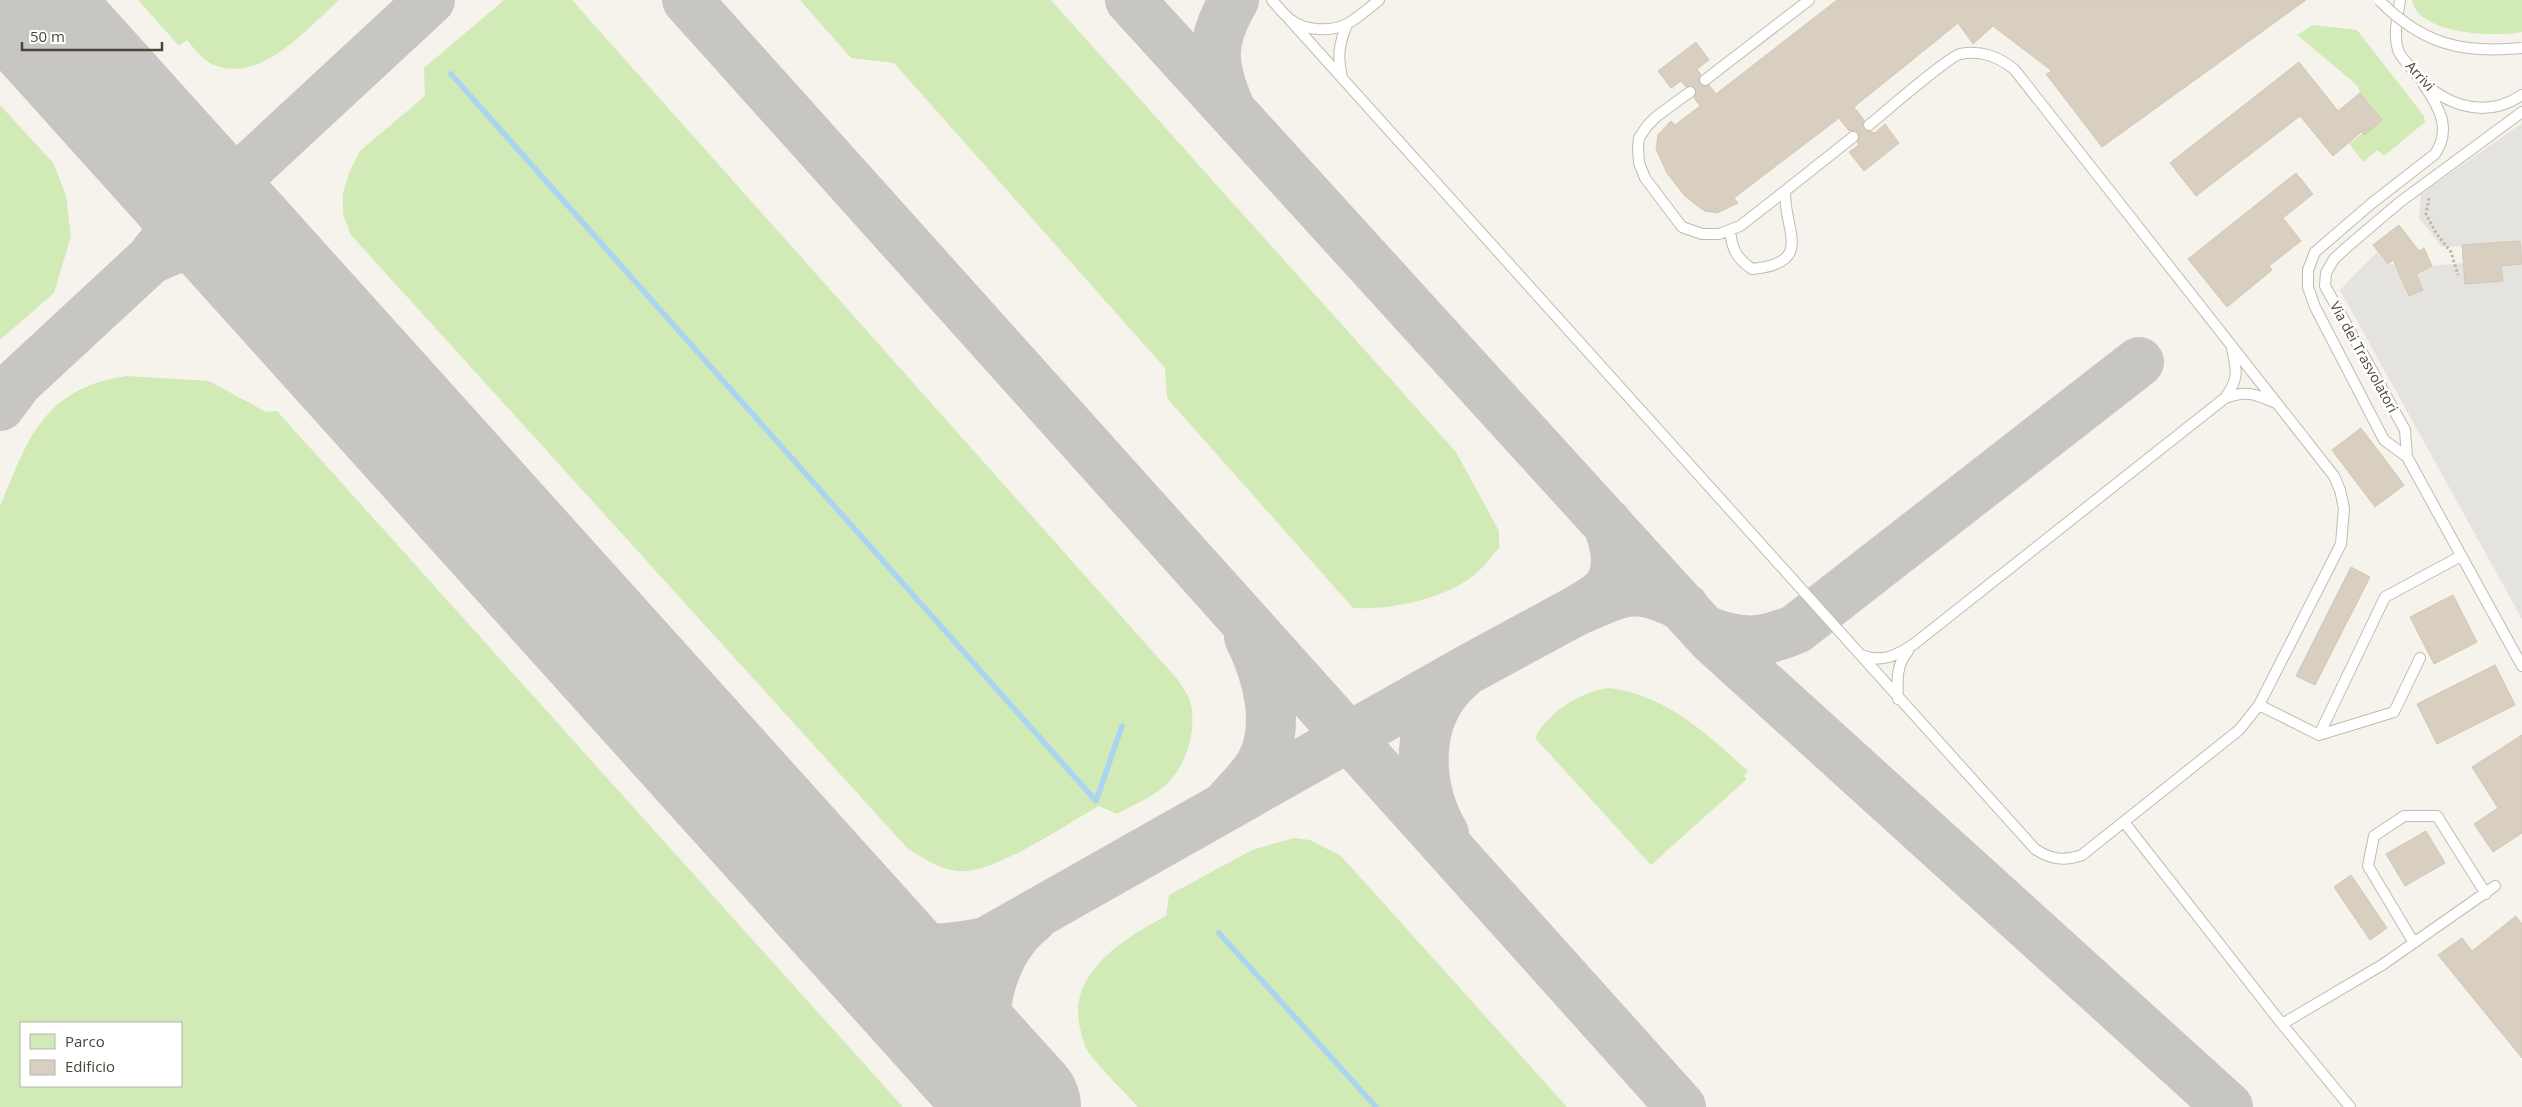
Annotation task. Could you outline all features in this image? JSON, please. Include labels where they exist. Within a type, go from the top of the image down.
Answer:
[{"type":"lane","points":[[1272,0],[1992,803],[2035,849],[2045,856],[2070,859],[2082,854],[2124,822],[2239,730],[2259,705],[2341,544],[2344,520],[2340,490],[2334,476],[2014,69],[1999,58],[1982,53],[1958,55],[1869,125]]},
{"type":"lane","points":[[1289,19],[1300,26],[1313,29],[1330,29],[1347,24],[1379,0]]},
{"type":"lane","points":[[1705,80],[1809,0]]},
{"type":"lane","points":[[2379,0],[2410,28],[2446,44],[2481,49],[2522,48]]},
{"type":"lane","name":"Arrivi","points":[[2400,0],[2396,34],[2398,51],[2424,85],[2440,97],[2455,104],[2471,108],[2488,108],[2503,104],[2522,95]]},
{"type":"lane","points":[[1342,78],[1338,60],[1339,46],[1347,24]]},
{"type":"lane","points":[[2408,457],[2384,440],[2315,307],[2308,287],[2308,270],[2315,252],[2372,203],[2435,154],[2441,145],[2444,123],[2435,102],[2424,85]]},
{"type":"lane","points":[[1690,92],[1657,116],[1647,126],[1639,138],[1639,163],[1644,178],[1682,227],[1702,234],[1719,234],[1740,226],[1853,137]]},
{"type":"lane","name":"Via dei Trasvolatori","points":[[2522,112],[2400,202],[2340,253],[2326,273],[2326,286],[2331,300],[2405,430],[2408,457],[2522,666]]},
{"type":"lane","points":[[1730,230],[1733,250],[1741,262],[1752,270],[1771,268],[1787,257],[1793,246],[1785,203],[1785,190]]},
{"type":"lane","points":[[1858,654],[1872,659],[1883,659],[1896,656],[1914,644],[2225,398],[2235,384],[2237,372],[2231,344]]},
{"type":"lane","points":[[2225,398],[2240,393],[2252,393],[2277,403]]},
{"type":"lane","points":[[2319,735],[2385,597],[2461,556]]},
{"type":"lane","points":[[1898,699],[1901,659],[1914,644]]},
{"type":"lane","points":[[2259,705],[2319,735],[2394,712],[2420,658]]},
{"type":"lane","points":[[2414,943],[2368,866],[2374,836],[2404,816],[2437,816],[2486,894]]},
{"type":"lane","points":[[2124,822],[2282,1024],[2350,1107]]},
{"type":"lane","points":[[2282,1024],[2382,965],[2495,886]]},
{"type":"path","points":[[2430,192],[2426,214],[2436,233],[2451,252],[2458,275]]},
{"type":"green space","points":[[138,0],[339,0],[282,51],[265,61],[247,67],[230,69],[208,62],[198,54],[187,40],[179,46]]},
{"type":"green space","points":[[504,0],[572,0],[1178,680],[1190,701],[1192,712],[1191,737],[1188,749],[1177,771],[1161,789],[1117,814],[1099,806],[1029,847],[1009,857],[972,870],[957,871],[944,868],[908,849],[351,235],[343,214],[343,193],[349,173],[360,151],[425,96],[424,68]]},
{"type":"green space","points":[[800,0],[1051,0],[1456,452],[1499,531],[1499,548],[1473,576],[1443,593],[1398,605],[1353,608],[1167,398],[1165,368],[894,63],[851,58]]},
{"type":"green space","points":[[2412,0],[2522,0],[2522,32],[2477,33],[2442,27],[2417,12]]},
{"type":"green space","points":[[2313,25],[2357,30],[2424,116],[2425,122],[2384,156],[2377,150],[2363,162],[2349,143],[2382,120],[2360,93],[2358,86],[2297,35]]},
{"type":"green space","points":[[0,105],[54,164],[66,196],[71,236],[54,293],[0,340]]},
{"type":"green space","points":[[127,376],[209,381],[266,412],[277,411],[903,1107],[0,1107],[0,506],[24,450],[44,419],[57,405],[73,393],[110,379]]},
{"type":"green space","points":[[1607,688],[1627,691],[1666,707],[1701,730],[1748,771],[1744,776],[1747,779],[1651,865],[1535,738],[1548,720],[1565,705],[1575,699]]},
{"type":"green space","points":[[1294,838],[1310,840],[1341,856],[1567,1107],[1138,1107],[1100,1067],[1084,1044],[1078,1008],[1082,990],[1091,974],[1117,946],[1166,916],[1169,895],[1252,850]]},
{"type":"shaded area","points":[[2522,123],[2522,619],[2340,290],[2377,252],[2388,264],[2394,264],[2410,296],[2423,290],[2416,274],[2432,266],[2463,263],[2462,246],[2442,247],[2419,218],[2421,194]]},
{"type":"building","points":[[1837,0],[2306,0],[2102,147],[2046,74],[2052,71],[1993,26],[1973,44],[1958,23],[1854,107],[1864,120],[1862,126],[1864,130],[1875,133],[1885,124],[1899,143],[1864,171],[1849,152],[1859,145],[1857,142],[1859,133],[1855,130],[1849,131],[1839,118],[1734,198],[1738,203],[1717,213],[1705,211],[1684,195],[1667,173],[1656,149],[1658,135],[1671,121],[1675,125],[1700,106],[1694,98],[1697,91],[1692,86],[1686,87],[1681,81],[1671,88],[1658,71],[1696,42],[1709,60],[1697,69],[1701,75],[1698,81],[1703,86],[1709,85],[1716,94]]},
{"type":"building","points":[[2299,62],[2338,111],[2360,93],[2382,120],[2364,135],[2361,132],[2333,156],[2300,116],[2196,196],[2170,163]]},
{"type":"building","points":[[2296,173],[2313,194],[2283,218],[2301,241],[2269,266],[2272,270],[2227,307],[2188,259]]},
{"type":"building","points":[[2399,225],[2419,251],[2424,248],[2432,266],[2416,274],[2423,290],[2409,296],[2393,260],[2388,264],[2373,245]]},
{"type":"building","points":[[2520,241],[2522,264],[2501,266],[2503,281],[2465,284],[2462,245]]},
{"type":"building","points":[[2361,428],[2404,485],[2375,507],[2332,450]]},
{"type":"building","points":[[2351,567],[2370,577],[2315,685],[2296,676]]},
{"type":"building","points":[[2453,595],[2477,642],[2434,664],[2410,617]]},
{"type":"building","points":[[2495,665],[2515,705],[2437,744],[2417,704]]},
{"type":"building","points":[[2522,735],[2522,833],[2493,852],[2474,824],[2498,808],[2472,767]]},
{"type":"building","points":[[2426,831],[2445,863],[2405,886],[2386,854]]},
{"type":"building","points":[[2351,875],[2387,928],[2370,940],[2334,887]]},
{"type":"building","points":[[2516,916],[2522,924],[2522,1058],[2438,955],[2462,938],[2472,951]]},
{"type":"waterway","points":[[451,74],[1096,801],[1122,726]]},
{"type":"waterway","points":[[1219,933],[1376,1107]]},
{"type":"taxiway","points":[[0,406],[18,382],[430,0]]},
{"type":"taxiway","points":[[687,0],[1681,1107]]},
{"type":"taxiway","points":[[1130,0],[1712,639],[2228,1107]]},
{"type":"taxiway","points":[[1230,108],[1219,79],[1216,53],[1221,28],[1234,0]]},
{"type":"taxiway","points":[[127,118],[162,166],[170,182],[174,199],[174,216],[168,234],[155,253]]},
{"type":"taxiway","points":[[150,260],[169,251],[190,245],[211,244],[237,252],[268,274]]},
{"type":"taxiway","points":[[1704,630],[1728,638],[1761,640],[1796,629],[2139,362]]},
{"type":"taxiway","points":[[1607,523],[1615,550],[1616,559],[1613,577],[1603,593],[1574,612],[1617,594],[1629,592],[1653,594],[1684,607]]},
{"type":"taxiway","points":[[809,875],[867,930],[895,944],[910,947],[940,948],[986,942],[1467,670],[1574,612]]},
{"type":"taxiway","points":[[1230,801],[1260,765],[1267,750],[1270,734],[1270,700],[1256,651],[1249,637]]},
{"type":"taxiway","points":[[1444,834],[1428,794],[1424,773],[1424,752],[1427,731],[1434,711],[1445,692],[1460,676]]},
{"type":"taxiway","points":[[1023,1107],[1004,1080],[992,1058],[987,1034],[986,1016],[992,979],[999,962],[1019,931],[1032,919]]},
{"type":"runway","points":[[21,0],[1018,1107]]}]
